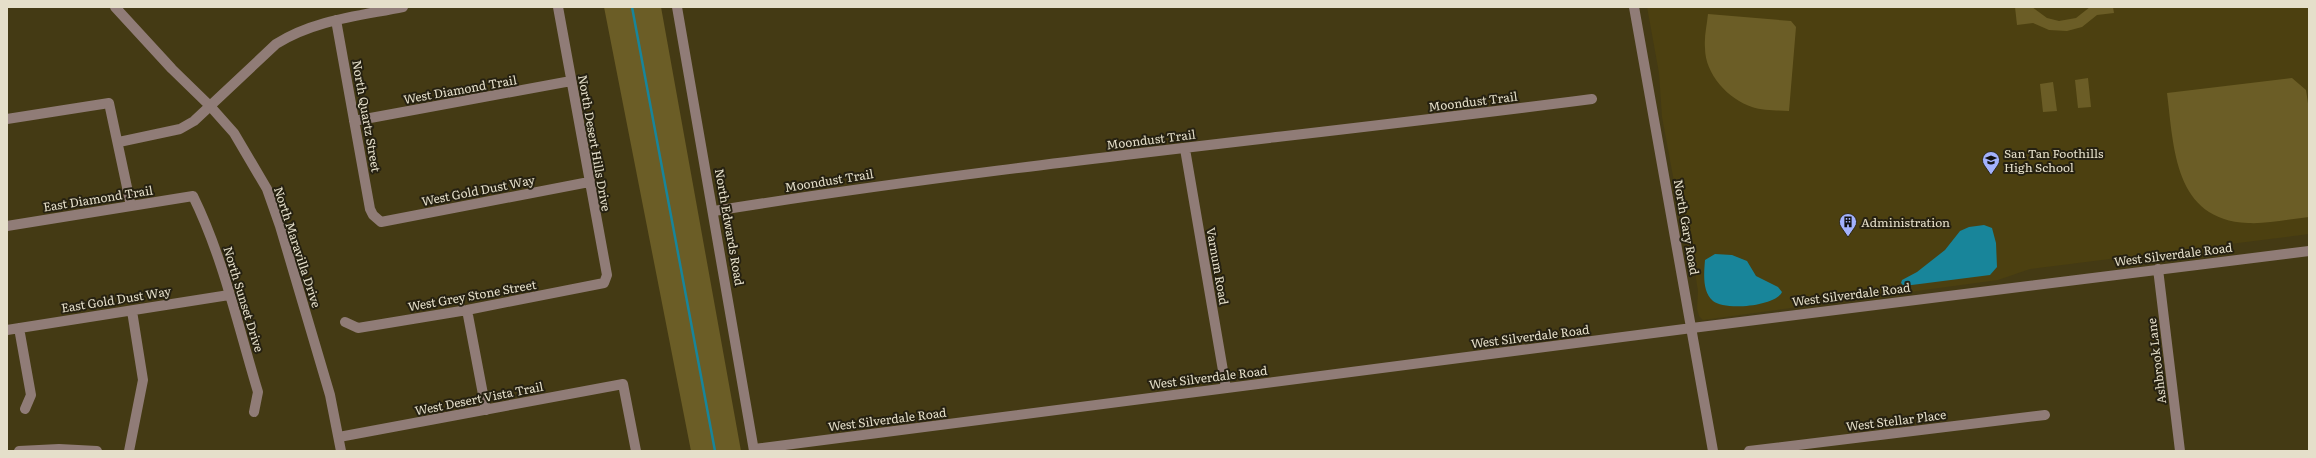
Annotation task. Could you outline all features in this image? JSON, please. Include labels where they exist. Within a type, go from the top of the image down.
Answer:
[{"type":"street","name":"North Maravilla Drive","points":[[115,7],[172,69],[210,106],[234,133],[250,158],[274,207],[330,395],[341,451]]},
{"type":"street","points":[[119,142],[180,129],[194,122],[276,44],[291,35],[315,24],[403,7]]},
{"type":"street","name":"North Desert Hills Drive","points":[[558,7],[607,275],[604,283]]},
{"type":"street","name":"North Edwards Road","points":[[677,7],[714,211],[754,450]]},
{"type":"street","name":"North Gary Road","points":[[1634,7],[1713,451]]},
{"type":"street","name":"North Quartz Street","points":[[336,20],[354,122],[373,215]]},
{"type":"street","name":"West Diamond Trail","points":[[354,122],[571,81]]},
{"type":"street","name":"Moondust Trail","points":[[714,211],[841,190],[1592,99]]},
{"type":"street","points":[[7,119],[109,103],[119,142],[131,206]]},
{"type":"street","name":"Varnum Road","points":[[1185,148],[1226,388]]},
{"type":"street","name":"West Gold Dust Way","points":[[373,215],[381,222],[589,182]]},
{"type":"street","name":"East Diamond Trail","points":[[7,226],[193,196]]},
{"type":"street","name":"North Sunset Drive","points":[[193,196],[206,223],[258,392],[254,412]]},
{"type":"street","name":"West Silverdale Road","points":[[754,450],[1692,328],[2309,251]]},
{"type":"street","name":"Ashbrook Lane","points":[[2158,269],[2180,451]]},
{"type":"street","name":"West Grey Stone Street","points":[[345,322],[358,328],[467,310],[604,283]]},
{"type":"street","name":"East Gold Dust Way","points":[[7,330],[229,295]]},
{"type":"street","points":[[467,310],[486,410]]},
{"type":"street","points":[[129,451],[143,380],[132,311]]},
{"type":"street","points":[[19,328],[31,395],[25,409]]},
{"type":"street","name":"West Desert Vista Trail","points":[[339,438],[623,384],[636,451]]},
{"type":"street","name":"West Stellar Place","points":[[1749,451],[2046,415]]},
{"type":"street","points":[[20,451],[59,449],[97,451]]},
{"type":"shaded area","points":[[604,7],[661,7],[741,451],[691,451]]},
{"type":"shaded area","name":"San Tan Foothills High School","points":[[1647,7],[2309,7],[2309,234],[2030,269],[1998,280],[1703,320],[1699,316],[1697,309],[1698,291],[1694,266],[1685,241],[1662,117],[1659,73]]},
{"type":"shaded area","points":[[2015,7],[2032,7],[2047,18],[2059,21],[2076,18],[2090,7],[2113,7],[2114,13],[2097,15],[2082,27],[2067,31],[2049,30],[2033,23],[2017,25]]},
{"type":"shaded area","points":[[1708,14],[1791,21],[1796,27],[1789,111],[1765,110],[1752,107],[1735,98],[1720,84],[1709,67],[1706,58],[1705,39]]},
{"type":"shaded area","points":[[2088,78],[2091,107],[2078,108],[2075,80]]},
{"type":"shaded area","points":[[2292,78],[2306,90],[2309,110],[2309,217],[2271,222],[2248,223],[2224,219],[2205,209],[2192,195],[2182,178],[2176,158],[2172,136],[2167,93]]},
{"type":"shaded area","points":[[2053,82],[2057,111],[2043,112],[2040,84]]},
{"type":"water","points":[[1984,225],[1992,228],[1996,243],[1997,267],[1990,275],[1904,286],[1901,283],[1902,280],[1917,272],[1945,250],[1960,231],[1969,227]]},
{"type":"water","points":[[1715,254],[1732,255],[1747,261],[1756,276],[1778,287],[1782,292],[1778,297],[1770,301],[1750,306],[1728,306],[1713,301],[1709,297],[1705,288],[1704,271],[1705,260]]},
{"type":"waterway","points":[[632,7],[715,451]]},
{"type":"place","name":"San Tan Foothills High School","points":[[1991,175]]},
{"type":"place","name":"Administration","points":[[1848,237]]}]
